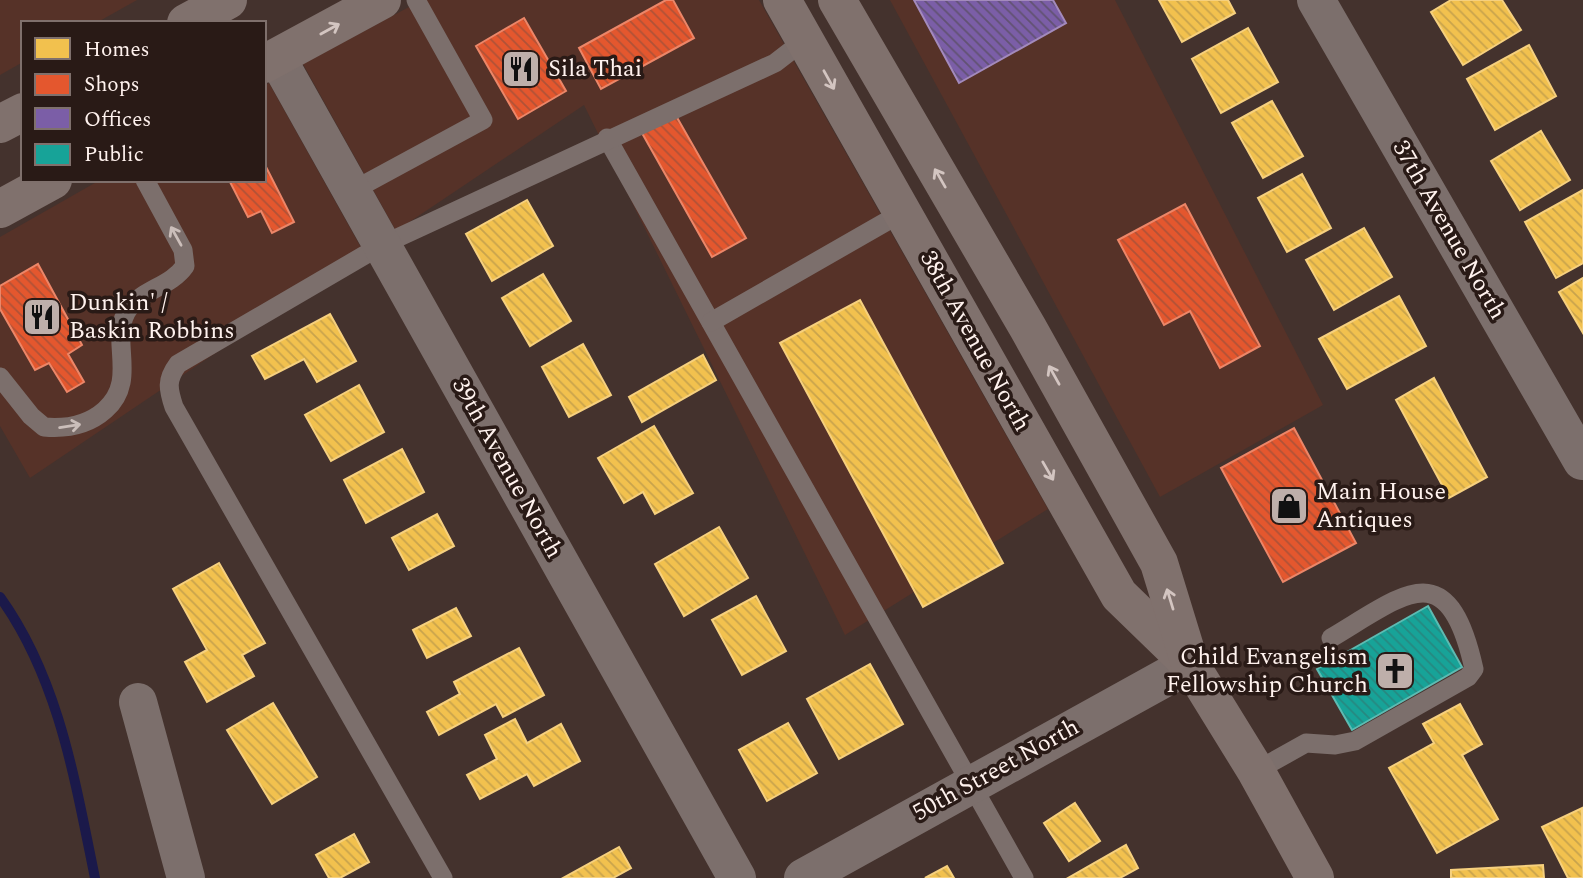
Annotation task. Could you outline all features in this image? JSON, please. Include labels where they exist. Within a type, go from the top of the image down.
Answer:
[{"type":"main road","points":[[190,21],[228,0]]},
{"type":"main road","points":[[271,61],[382,0]]},
{"type":"main road","name":"38th Avenue North","points":[[782,0],[1119,595],[1190,664]]},
{"type":"main road","name":"38th Avenue North","points":[[837,0],[1028,328],[1158,563],[1190,664],[1256,771],[1315,878]]},
{"type":"main road","points":[[0,124],[21,113]]},
{"type":"main road","points":[[0,209],[49,182]]},
{"type":"street","name":"37th Avenue North","points":[[1316,0],[1582,461]]},
{"type":"street","name":"39th Avenue North","points":[[271,61],[352,191],[737,878]]},
{"type":"street","name":"50th Street North","points":[[803,878],[1190,664]]},
{"type":"street","points":[[138,702],[186,878]]},
{"type":"lane","points":[[352,191],[483,120],[416,0]]},
{"type":"lane","points":[[443,878],[174,407],[168,388],[170,375],[178,364],[382,245],[607,138],[775,63],[806,39]]},
{"type":"lane","points":[[607,138],[1024,878]]},
{"type":"lane","points":[[0,377],[30,416],[44,427],[81,425],[99,415],[116,400],[122,384],[123,328],[127,310],[139,299],[178,275],[185,266],[183,250],[146,182]]},
{"type":"lane","points":[[711,323],[903,212]]},
{"type":"lane","points":[[1256,771],[1306,743],[1335,745],[1355,741],[1468,677],[1474,669],[1453,610],[1436,593],[1416,591],[1331,638]]},
{"type":"shaded area","points":[[0,0],[137,0],[100,21],[21,21],[21,63],[0,75]]},
{"type":"shaded area","points":[[422,0],[759,0],[1048,509],[845,635],[584,105],[396,231],[303,64]]},
{"type":"shaded area","points":[[890,0],[1115,0],[1323,405],[1160,497]]},
{"type":"shaded area","points":[[269,83],[364,253],[30,478],[0,426],[0,237],[96,182],[266,182],[266,85]]},
{"type":"building: Homes","points":[[1159,0],[1228,0],[1235,13],[1182,42]]},
{"type":"building: Homes","points":[[1451,0],[1502,0],[1521,30],[1463,65],[1431,12]]},
{"type":"building: Homes","points":[[1248,28],[1278,82],[1221,113],[1192,59]]},
{"type":"building: Homes","points":[[1529,45],[1556,96],[1495,130],[1467,79]]},
{"type":"building: Homes","points":[[1272,101],[1303,156],[1263,178],[1232,123]]},
{"type":"building: Homes","points":[[1541,131],[1570,180],[1520,210],[1491,161]]},
{"type":"building: Homes","points":[[1302,174],[1331,228],[1287,252],[1258,198]]},
{"type":"building: Homes","points":[[1583,190],[1583,263],[1556,278],[1525,222]]},
{"type":"building: Homes","points":[[527,200],[553,246],[492,281],[466,234]]},
{"type":"building: Homes","points":[[1364,228],[1392,277],[1334,310],[1306,260]]},
{"type":"building: Homes","points":[[543,274],[571,321],[530,346],[502,298]]},
{"type":"building: Homes","points":[[1583,278],[1583,333],[1559,292]]},
{"type":"building: Homes","points":[[1399,296],[1426,346],[1347,389],[1319,339]]},
{"type":"building: Homes","points":[[860,300],[1003,563],[923,607],[780,343]]},
{"type":"building: Homes","points":[[330,314],[356,361],[317,382],[304,359],[265,379],[252,356]]},
{"type":"building: Homes","points":[[583,344],[611,395],[569,417],[542,367]]},
{"type":"building: Homes","points":[[703,355],[716,380],[642,422],[629,397]]},
{"type":"building: Homes","points":[[1434,378],[1487,477],[1449,498],[1396,400]]},
{"type":"building: Homes","points":[[359,385],[384,432],[331,461],[305,415]]},
{"type":"building: Homes","points":[[654,426],[693,493],[655,514],[643,492],[624,503],[598,458]]},
{"type":"building: Homes","points":[[402,449],[424,492],[366,523],[344,480]]},
{"type":"building: Homes","points":[[437,514],[454,546],[409,570],[392,538]]},
{"type":"building: Homes","points":[[719,527],[748,578],[684,616],[655,564]]},
{"type":"building: Homes","points":[[219,563],[265,643],[242,655],[254,676],[207,702],[185,662],[207,650],[173,589]]},
{"type":"building: Homes","points":[[756,596],[786,651],[742,675],[712,620]]},
{"type":"building: Homes","points":[[456,608],[471,636],[427,658],[413,630]]},
{"type":"building: Homes","points":[[519,648],[544,695],[503,717],[496,704],[439,735],[427,712],[460,694],[454,682]]},
{"type":"building: Homes","points":[[870,664],[903,724],[839,759],[807,699]]},
{"type":"building: Homes","points":[[273,703],[317,777],[272,804],[227,730]]},
{"type":"building: Homes","points":[[1460,704],[1482,744],[1462,755],[1498,819],[1437,853],[1389,768],[1434,743],[1423,724]]},
{"type":"building: Homes","points":[[515,719],[527,743],[561,724],[580,761],[534,786],[527,774],[480,799],[467,775],[497,759],[485,735]]},
{"type":"building: Homes","points":[[788,723],[817,773],[767,801],[739,750]]},
{"type":"building: Homes","points":[[1075,803],[1100,841],[1069,861],[1044,823]]},
{"type":"building: Homes","points":[[1582,808],[1583,878],[1568,878],[1542,827]]},
{"type":"building: Homes","points":[[354,834],[369,862],[340,878],[329,878],[316,855]]},
{"type":"building: Homes","points":[[1126,845],[1138,868],[1120,878],[1068,878]]},
{"type":"building: Homes","points":[[619,847],[631,868],[613,878],[563,878]]},
{"type":"building: Homes","points":[[1543,865],[1544,878],[1451,878],[1451,870]]},
{"type":"building: Homes","points":[[947,866],[954,878],[925,878]]},
{"type":"building: Shops","points":[[666,0],[673,0],[694,38],[601,89],[579,48]]},
{"type":"building: Shops","name":"Sila Thai","points":[[524,18],[566,91],[518,119],[476,46]]},
{"type":"building: Shops","points":[[675,114],[746,238],[712,257],[642,133]]},
{"type":"building: Shops","points":[[266,167],[294,222],[272,233],[261,211],[248,217],[230,182],[266,182]]},
{"type":"building: Shops","points":[[1185,204],[1260,346],[1220,368],[1190,311],[1164,325],[1118,240]]},
{"type":"building: Shops","points":[[38,264],[82,345],[68,354],[84,382],[67,392],[49,363],[35,370],[0,309],[0,286]]},
{"type":"building: Shops","name":"Main House Antiques","points":[[1294,428],[1356,543],[1283,582],[1221,468]]},
{"type":"building: Offices","points":[[914,0],[1053,0],[1066,23],[959,83]]},
{"type":"building: Public","points":[[1428,606],[1462,667],[1352,730],[1317,669]]},
{"type":"waterway","points":[[0,597],[20,629],[51,696],[72,768],[95,878]]},
{"type":"place","name":"Sila Thai","points":[[521,69]]},
{"type":"place","name":"Dunkin' / Baskin Robbins","points":[[42,317]]},
{"type":"place","name":"Main House Antiques","points":[[1289,506]]},
{"type":"place","name":"Child Evangelism Fellowship Church","points":[[1395,671]]}]
